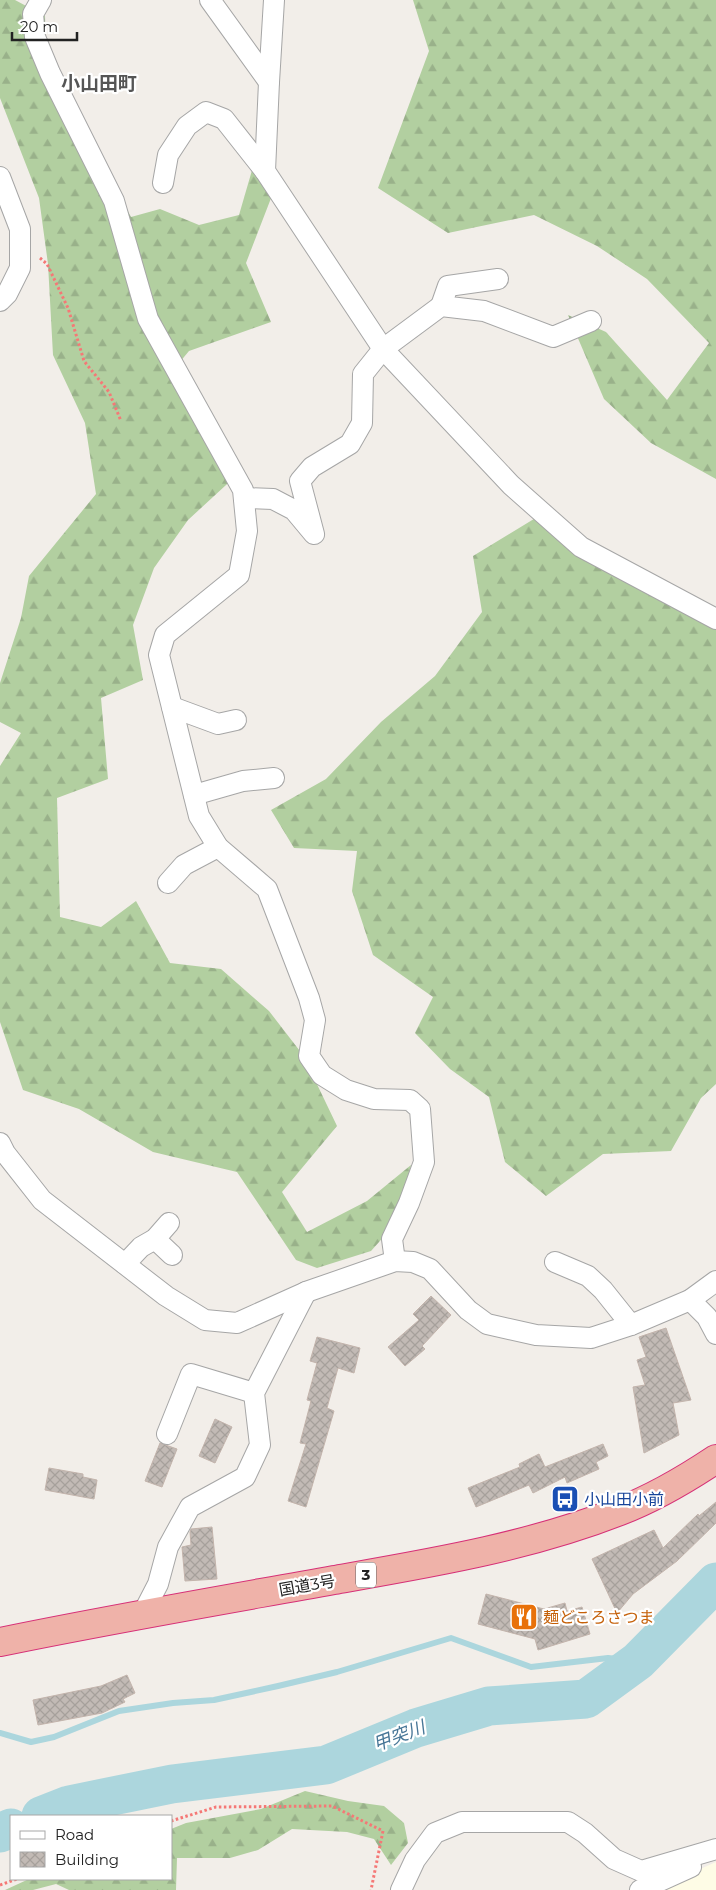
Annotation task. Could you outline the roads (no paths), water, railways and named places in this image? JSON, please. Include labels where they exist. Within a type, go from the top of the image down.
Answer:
[{"type":"highway","name":"国道3号","points":[[0,1642],[441,1561],[519,1544],[576,1527],[622,1510],[685,1479],[716,1459]]},
{"type":"street","points":[[41,0],[33,14],[35,37],[50,73],[114,201],[148,319],[243,490],[247,531],[239,575],[165,634],[159,655],[199,816],[218,847],[267,889],[310,998],[315,1020],[309,1056],[322,1075],[346,1090],[374,1099],[410,1100],[420,1110],[424,1162],[409,1203],[392,1238],[395,1261]]},
{"type":"street","points":[[210,0],[268,82]]},
{"type":"street","points":[[265,171],[268,82],[274,0]]},
{"type":"street","points":[[163,183],[168,155],[186,126],[206,112],[224,119],[265,171],[383,348],[512,485],[581,547],[716,619]]},
{"type":"street","points":[[0,178],[20,229],[20,268],[7,294],[0,301]]},
{"type":"street","points":[[244,498],[273,499],[294,510],[314,534],[300,481],[312,467],[350,444],[362,423],[364,374],[383,348],[441,306],[448,286],[498,279]]},
{"type":"street","points":[[441,306],[484,311],[553,337],[591,321]]},
{"type":"street","points":[[172,707],[218,724],[236,720]]},
{"type":"street","points":[[194,795],[243,781],[274,778]]},
{"type":"street","points":[[168,883],[184,865],[218,847]]},
{"type":"street","points":[[0,1142],[5,1153],[42,1200],[166,1296],[205,1320],[237,1323],[306,1292],[395,1261],[413,1262],[430,1269],[468,1310],[487,1324],[536,1336],[591,1338],[631,1325],[690,1300],[716,1281]]},
{"type":"street","points":[[125,1264],[141,1247],[155,1238],[169,1223]]},
{"type":"street","points":[[155,1238],[172,1255]]},
{"type":"street","points":[[593,1261],[603,1290]]},
{"type":"street","points":[[555,1262],[588,1276],[603,1290],[631,1325]]},
{"type":"street","points":[[142,1616],[158,1584],[168,1547],[190,1507],[245,1477],[260,1445],[254,1393],[306,1292]]},
{"type":"street","points":[[690,1300],[707,1317],[716,1334]]},
{"type":"street","points":[[167,1434],[191,1374],[254,1393]]},
{"type":"street","points":[[401,1890],[415,1860],[435,1833],[462,1822],[568,1822],[585,1832],[614,1859],[641,1871],[716,1849]]},
{"type":"street","points":[[640,1890],[716,1856]]},
{"type":"waterway","name":"甲突川","points":[[44,1815],[69,1805],[172,1784],[326,1765],[416,1728],[489,1706],[586,1699],[638,1661],[716,1582]]},
{"type":"waterway","points":[[0,1733],[31,1742],[54,1737],[119,1711],[173,1703],[214,1700],[278,1686],[337,1672],[451,1638],[531,1667],[608,1658],[638,1661]]},
{"type":"waterway","name":"甲突川","points":[[0,1833],[10,1828]]},
{"type":"place","name":"小山田小前","points":[[565,1499]]},
{"type":"place","name":"麺どころさつま","points":[[524,1617]]},
{"type":"district","name":"小山田町","points":[[99,83]]}]
